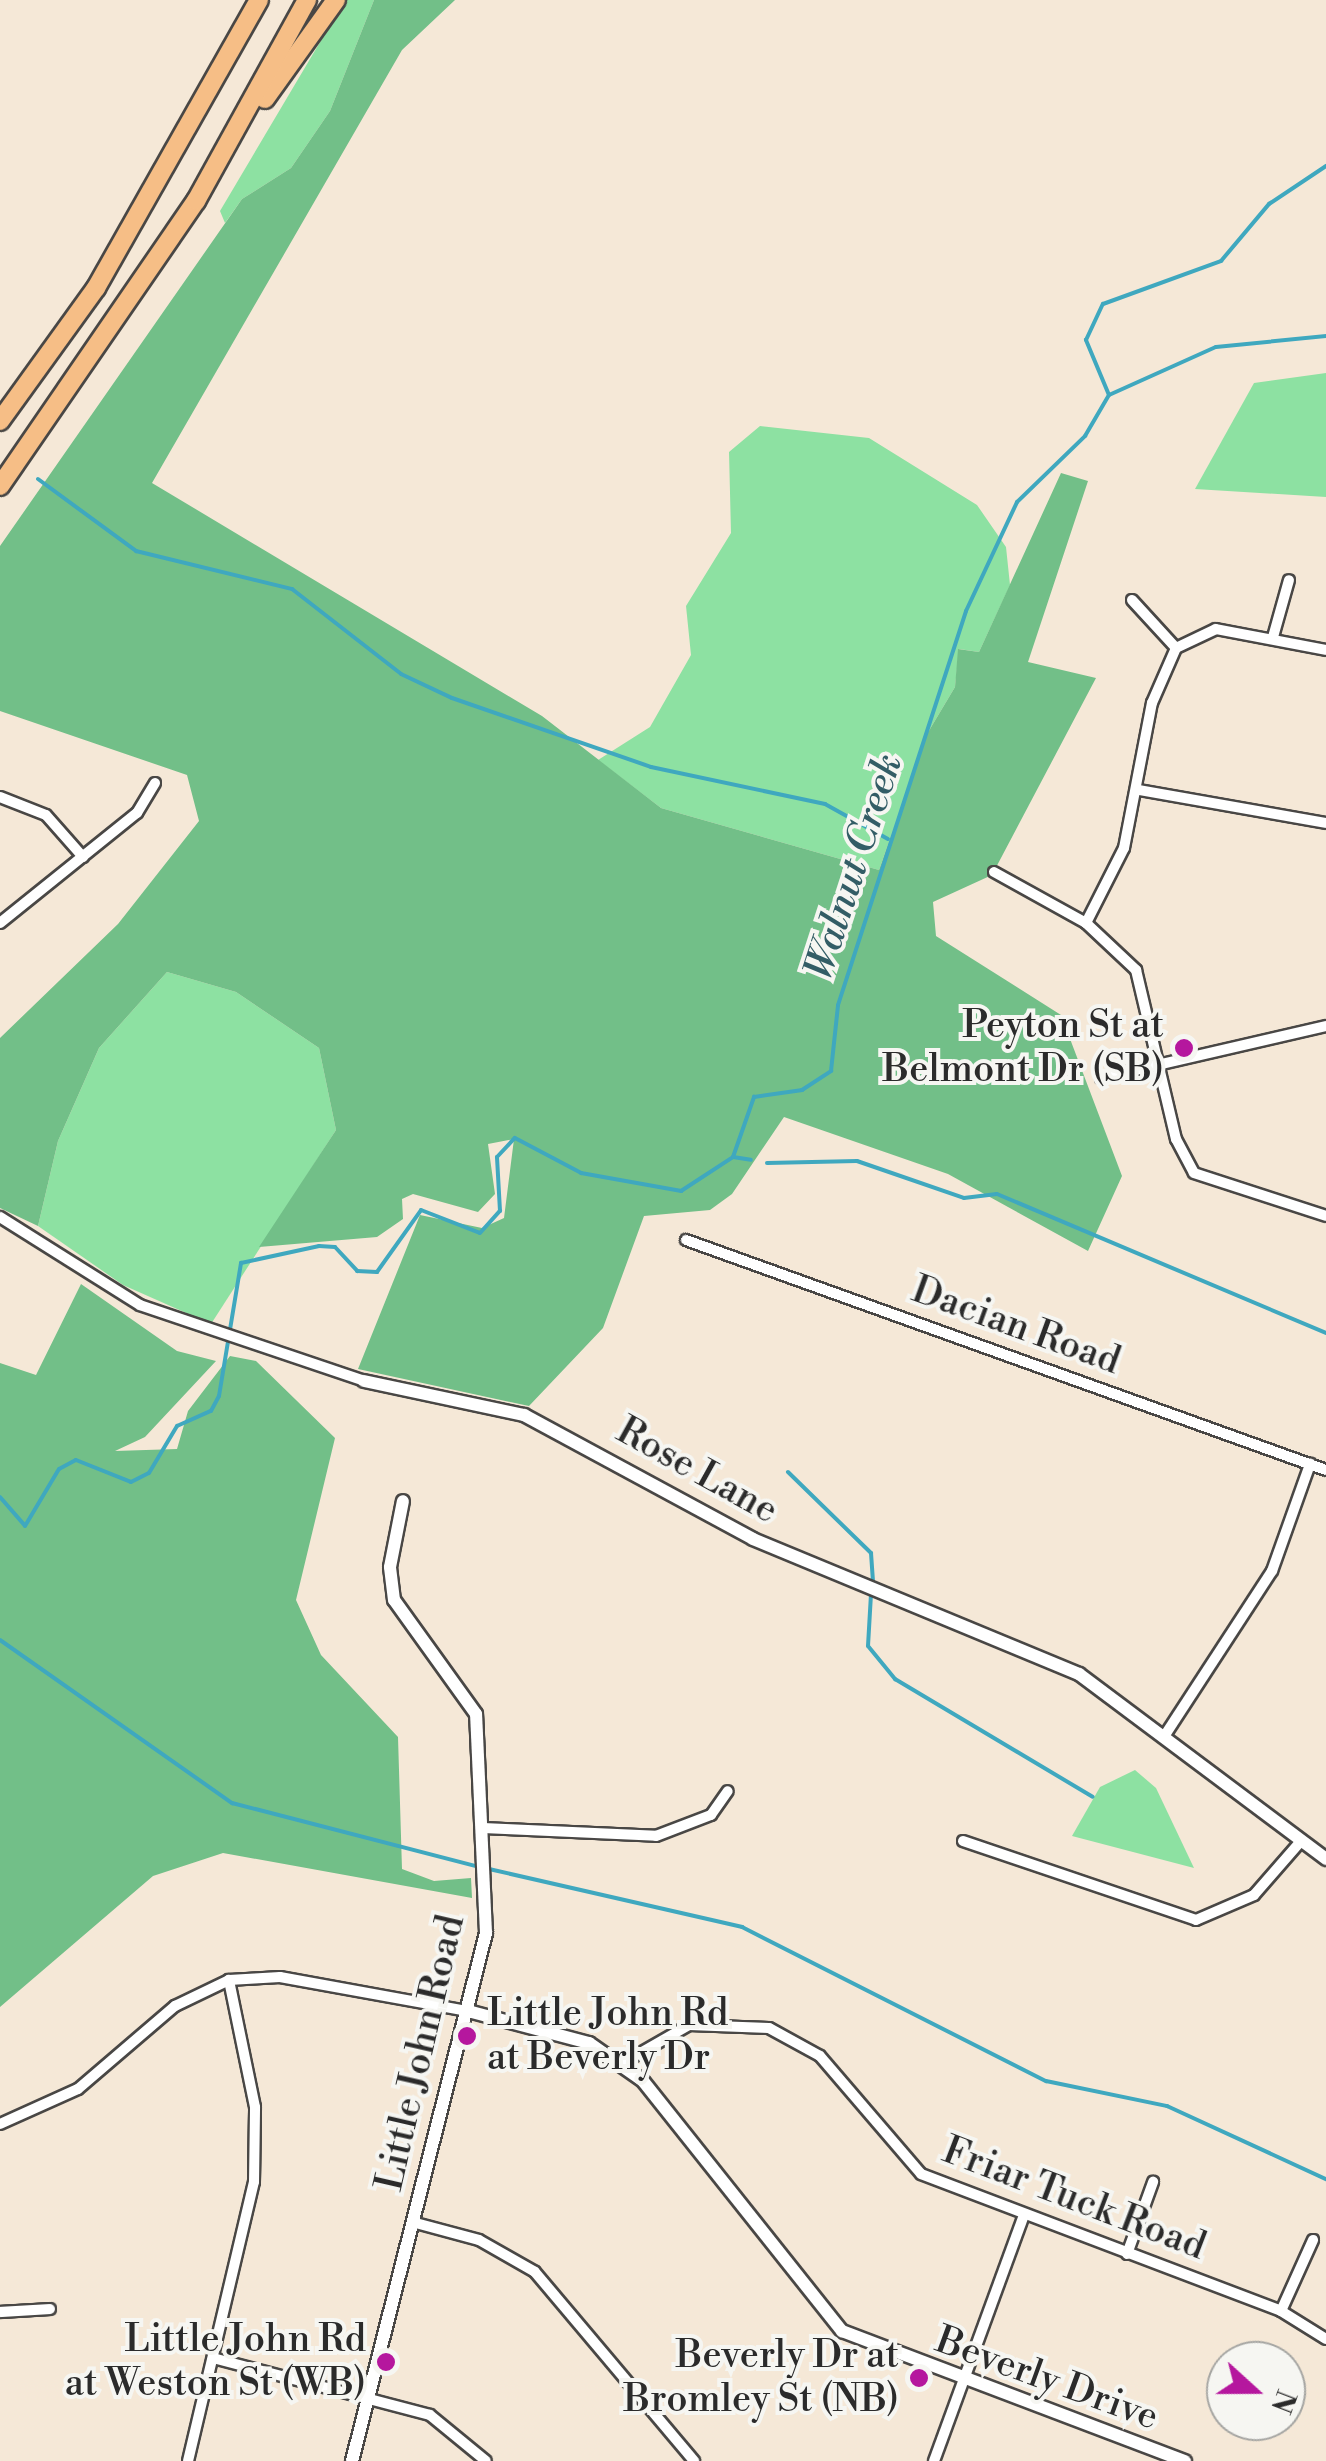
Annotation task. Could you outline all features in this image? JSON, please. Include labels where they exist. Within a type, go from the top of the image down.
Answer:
[{"type":"highway","points":[[0,420],[96,288],[259,0]]},
{"type":"highway","points":[[0,486],[120,322],[239,130],[307,0]]},
{"type":"highway","points":[[239,130],[336,0]]},
{"type":"street","points":[[1273,637],[1289,580]]},
{"type":"street","points":[[1132,600],[1176,648]]},
{"type":"street","points":[[1086,922],[1124,848],[1139,790],[1156,690],[1176,648],[1216,629],[1326,650]]},
{"type":"street","points":[[0,922],[137,814],[154,783]]},
{"type":"street","points":[[1139,790],[1326,822]]},
{"type":"street","points":[[0,798],[46,815],[83,857]]},
{"type":"street","points":[[994,872],[1086,922],[1136,970],[1179,1150],[1194,1173],[1326,1216]]},
{"type":"street","points":[[1100,1078],[1326,1026]]},
{"type":"street","name":"Rose Lane","points":[[0,1217],[140,1305],[215,1336],[364,1381],[560,1430],[753,1539],[1079,1674],[1165,1734],[1326,1860]]},
{"type":"street","name":"Dacian Road","points":[[686,1240],[1326,1470]]},
{"type":"street","points":[[1165,1734],[1272,1571],[1310,1464]]},
{"type":"street","name":"Little John Road","points":[[352,2461],[486,1932],[473,1705],[392,1593],[403,1501]]},
{"type":"street","points":[[483,1828],[656,1836],[711,1815],[728,1791]]},
{"type":"street","points":[[963,1841],[1196,1920],[1254,1895],[1300,1842]]},
{"type":"street","name":"Beverly Drive","points":[[0,2124],[78,2089],[175,2006],[229,1980],[280,1977],[468,2012],[589,2043],[621,2064],[842,2331],[963,2381],[1185,2461]]},
{"type":"street","points":[[188,2461],[256,2158],[251,2077],[229,1980]]},
{"type":"street","name":"Friar Tuck Road","points":[[621,2064],[689,2026],[768,2028],[820,2056],[921,2174],[1023,2218],[1281,2310],[1326,2338]]},
{"type":"street","points":[[1126,2254],[1153,2182]]},
{"type":"street","points":[[934,2461],[1023,2218]]},
{"type":"street","points":[[412,2222],[500,2250],[550,2285],[694,2461]]},
{"type":"street","points":[[1281,2310],[1313,2240]]},
{"type":"street","points":[[0,2312],[50,2308]]},
{"type":"street","points":[[213,2358],[441,2420],[486,2461]]},
{"type":"green space","points":[[345,0],[374,0],[330,111],[291,168],[242,199],[225,223],[220,211]]},
{"type":"green space","points":[[374,0],[455,0],[402,50],[152,483],[542,716],[661,808],[879,870],[927,734],[955,687],[958,649],[979,652],[1061,473],[1088,481],[1028,662],[1096,678],[992,875],[933,902],[936,936],[1061,1015],[1122,1176],[1088,1251],[948,1174],[784,1117],[732,1194],[710,1210],[644,1216],[603,1328],[529,1406],[358,1369],[420,1215],[482,1228],[504,1218],[514,1139],[488,1144],[495,1194],[478,1212],[413,1194],[402,1199],[403,1219],[377,1237],[259,1247],[336,1130],[319,1048],[236,992],[167,972],[99,1048],[58,1141],[38,1226],[0,1208],[0,1038],[118,924],[199,821],[187,775],[0,711],[0,546],[242,199],[291,168],[330,111]]},
{"type":"green space","points":[[1326,373],[1326,497],[1195,489],[1254,383]]},
{"type":"green space","points":[[760,426],[869,438],[977,505],[1006,547],[1010,585],[979,652],[959,649],[955,687],[927,734],[879,870],[661,808],[598,760],[650,727],[691,655],[686,606],[731,533],[729,452]]},
{"type":"green space","points":[[167,972],[236,992],[319,1048],[336,1130],[211,1324],[123,1285],[38,1226],[58,1141],[99,1048]]},
{"type":"green space","points":[[81,1284],[177,1351],[216,1361],[145,1437],[115,1451],[177,1449],[188,1411],[230,1356],[256,1361],[335,1438],[296,1600],[321,1655],[398,1737],[402,1869],[434,1881],[471,1878],[472,1898],[223,1853],[153,1876],[0,2007],[0,1363],[36,1375]]},
{"type":"green space","points":[[1135,1770],[1156,1788],[1194,1868],[1072,1836],[1100,1787]]},
{"type":"waterway","name":"Walnut Creek","points":[[1109,395],[1086,340],[1103,304],[1221,261],[1269,204],[1326,166]]},
{"type":"waterway","points":[[1109,395],[1216,347],[1326,336]]},
{"type":"waterway","points":[[0,1497],[25,1526],[59,1469],[76,1460],[131,1482],[149,1473],[177,1426],[211,1411],[219,1396],[241,1263],[319,1246],[335,1247],[357,1271],[377,1272],[421,1210],[480,1233],[500,1211],[497,1157],[515,1138],[581,1173],[681,1191],[733,1157],[754,1097],[802,1090],[831,1071],[838,1005],[966,611],[1017,502],[1085,436],[1109,395]]},
{"type":"waterway","points":[[38,479],[136,551],[292,589],[401,674],[452,698],[651,767],[825,804],[888,839]]},
{"type":"waterway","points":[[733,1157],[751,1160]]},
{"type":"waterway","points":[[767,1163],[857,1161],[964,1198],[997,1194],[1326,1333]]},
{"type":"waterway","points":[[788,1472],[871,1553],[873,1585]]},
{"type":"waterway","points":[[871,1594],[868,1646],[895,1679],[1093,1797]]},
{"type":"waterway","points":[[0,1640],[232,1803],[479,1867]]},
{"type":"waterway","points":[[489,1869],[742,1927],[1046,2081],[1167,2106],[1326,2179]]},
{"type":"place","name":"Peyton St at Belmont Dr (SB)","points":[[1184,1048]]},
{"type":"place","name":"Little John Rd at Beverly Dr","points":[[467,2036]]},
{"type":"place","name":"Little John Rd at Weston St (WB)","points":[[386,2362]]},
{"type":"place","name":"Beverly Dr at Bromley St (NB)","points":[[919,2378]]}]
